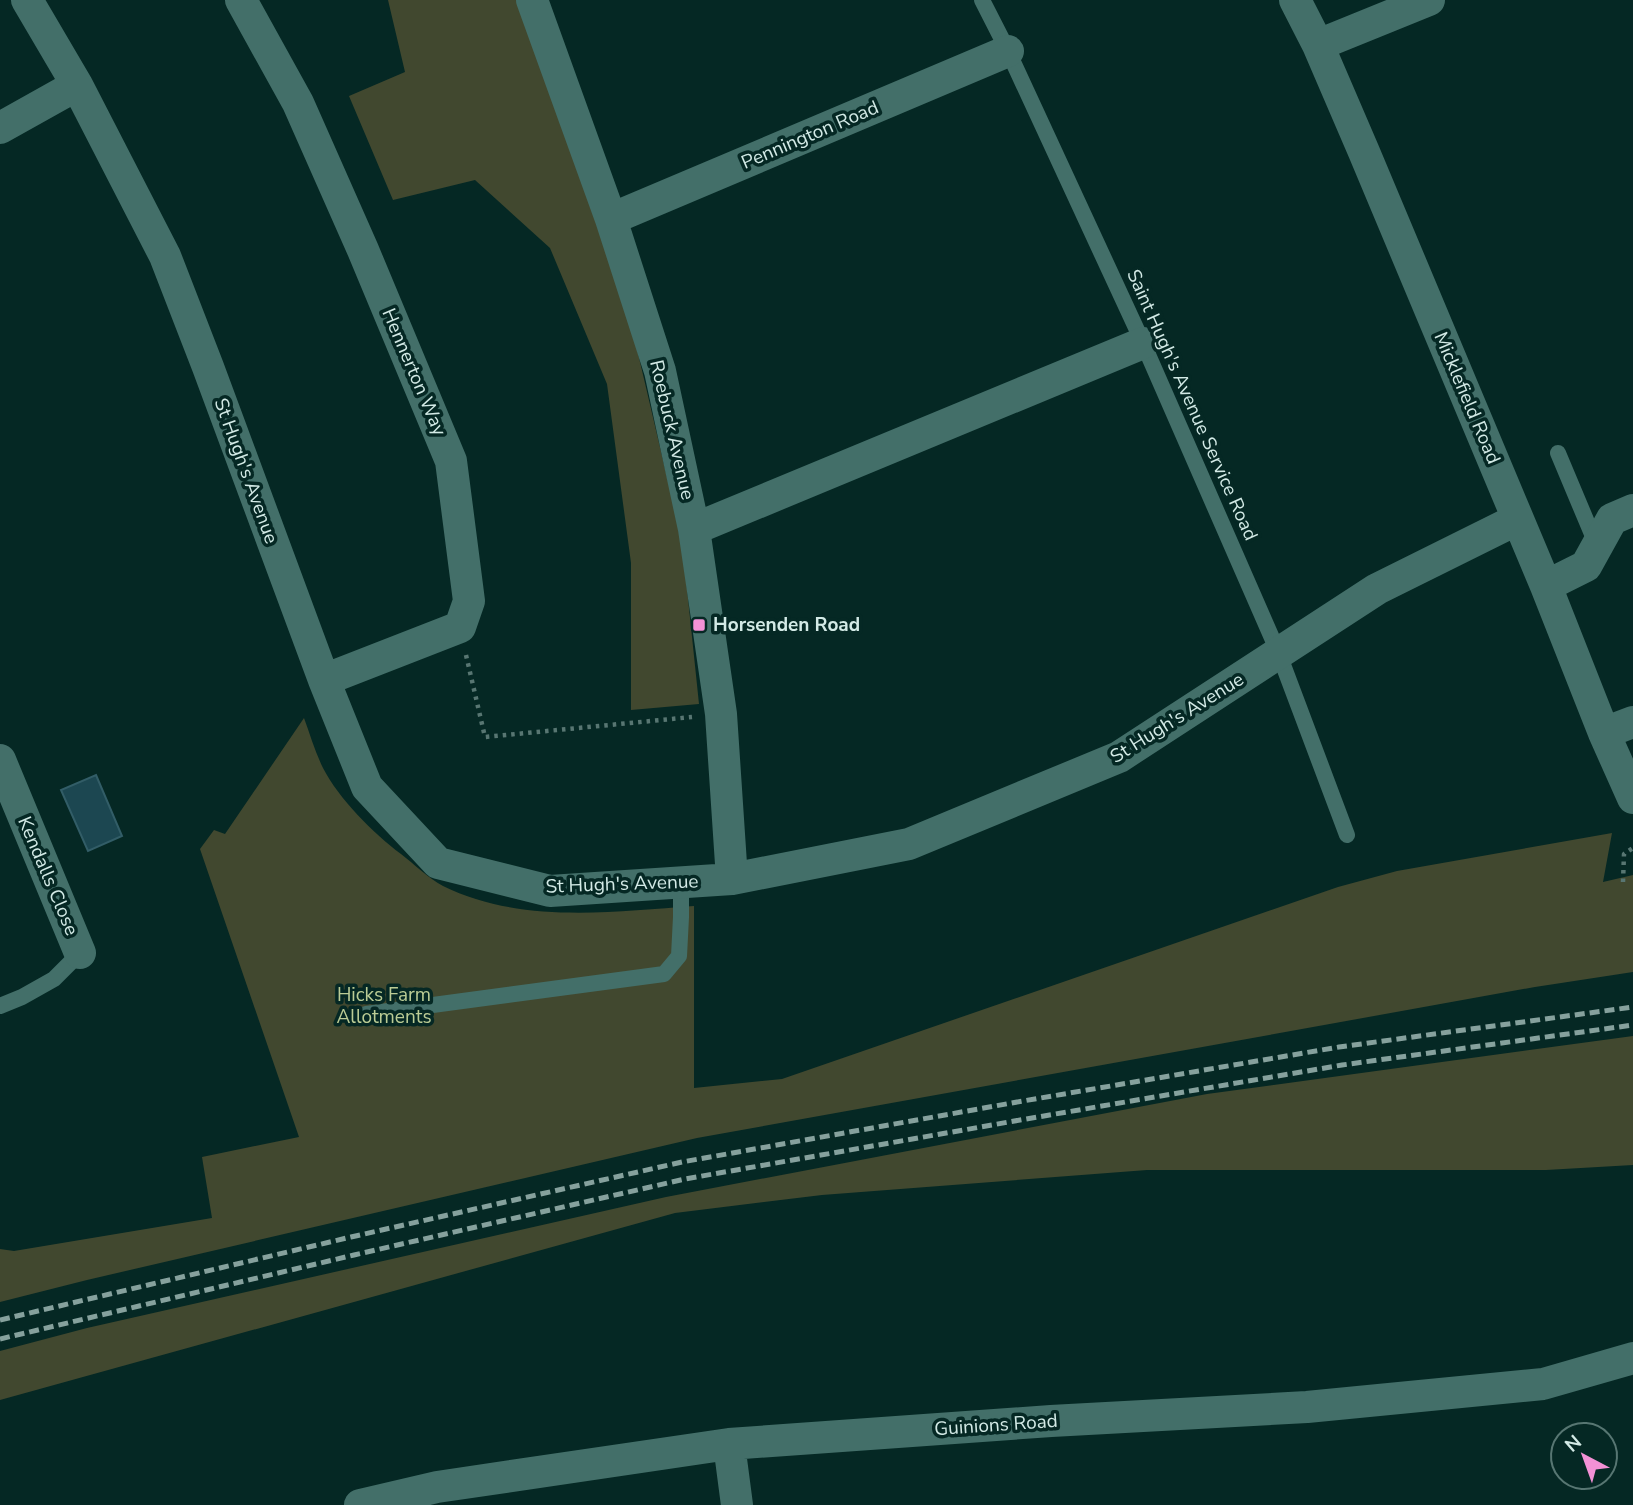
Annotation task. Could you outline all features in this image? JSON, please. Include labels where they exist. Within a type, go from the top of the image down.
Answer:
[{"type":"street","name":"St Hugh's Avenue","points":[[27,0],[77,85],[165,256],[324,680],[367,787],[439,863],[550,891],[732,879],[909,844],[1119,757],[1377,589],[1518,519]]},
{"type":"street","name":"Hennerton Way","points":[[241,0],[299,103],[451,461],[470,601],[460,627]]},
{"type":"street","name":"Roebuck Avenue","points":[[532,0],[611,219],[660,371],[695,529],[721,714],[732,879]]},
{"type":"street","name":"Micklefield Road","points":[[1295,0],[1318,45],[1369,164],[1546,586],[1619,727],[1633,798]]},
{"type":"street","points":[[1318,45],[1429,0]]},
{"type":"street","name":"Pennington Road","points":[[611,219],[1008,51]]},
{"type":"street","points":[[0,128],[77,85]]},
{"type":"street","points":[[695,529],[1143,343]]},
{"type":"street","points":[[1546,586],[1586,566],[1612,519],[1633,510]]},
{"type":"street","points":[[324,680],[460,627]]},
{"type":"street","name":"Kendalls Close","points":[[0,760],[80,953]]},
{"type":"street","name":"Guinions Road","points":[[372,1504],[437,1487],[729,1444],[1321,1405],[1543,1384],[1633,1358]]},
{"type":"street","points":[[729,1444],[737,1505]]},
{"type":"lane","name":"Saint Hugh's Avenue Service Road","points":[[982,0],[1143,343],[1279,654],[1348,835]]},
{"type":"lane","points":[[1558,453],[1597,546]]},
{"type":"lane","points":[[366,1014],[664,974],[679,956],[681,882]]},
{"type":"lane","points":[[0,1006],[54,979],[80,953]]},
{"type":"path","points":[[460,627],[485,737],[721,714]]},
{"type":"path","points":[[1623,882],[1624,854],[1633,848]]},
{"type":"green space","points":[[388,0],[520,0],[610,234],[682,541],[699,704],[631,710],[631,563],[607,384],[550,248],[475,180],[393,200],[349,96],[405,72]]},
{"type":"green space","name":"Hicks Farm Allotments","points":[[304,718],[323,768],[347,803],[379,836],[443,886],[472,898],[534,911],[631,911],[694,906],[694,1088],[782,1079],[1338,887],[1397,871],[1612,833],[1603,882],[1633,875],[1633,972],[1535,987],[697,1138],[0,1302],[0,1249],[14,1251],[212,1218],[202,1157],[299,1137],[200,849],[214,830],[225,834]]},
{"type":"green space","points":[[1633,1036],[1633,1165],[1546,1170],[1147,1170],[822,1195],[675,1213],[0,1400],[0,1351],[87,1328],[666,1197],[1207,1094]]},
{"type":"building","points":[[96,775],[122,836],[88,851],[61,790]]},
{"type":"railway","points":[[0,1320],[682,1162],[1339,1047],[1633,1007]]},
{"type":"railway","points":[[0,1339],[685,1179],[1342,1065],[1633,1025]]},
{"type":"place","name":"Horsenden Road","points":[[699,625]]}]
